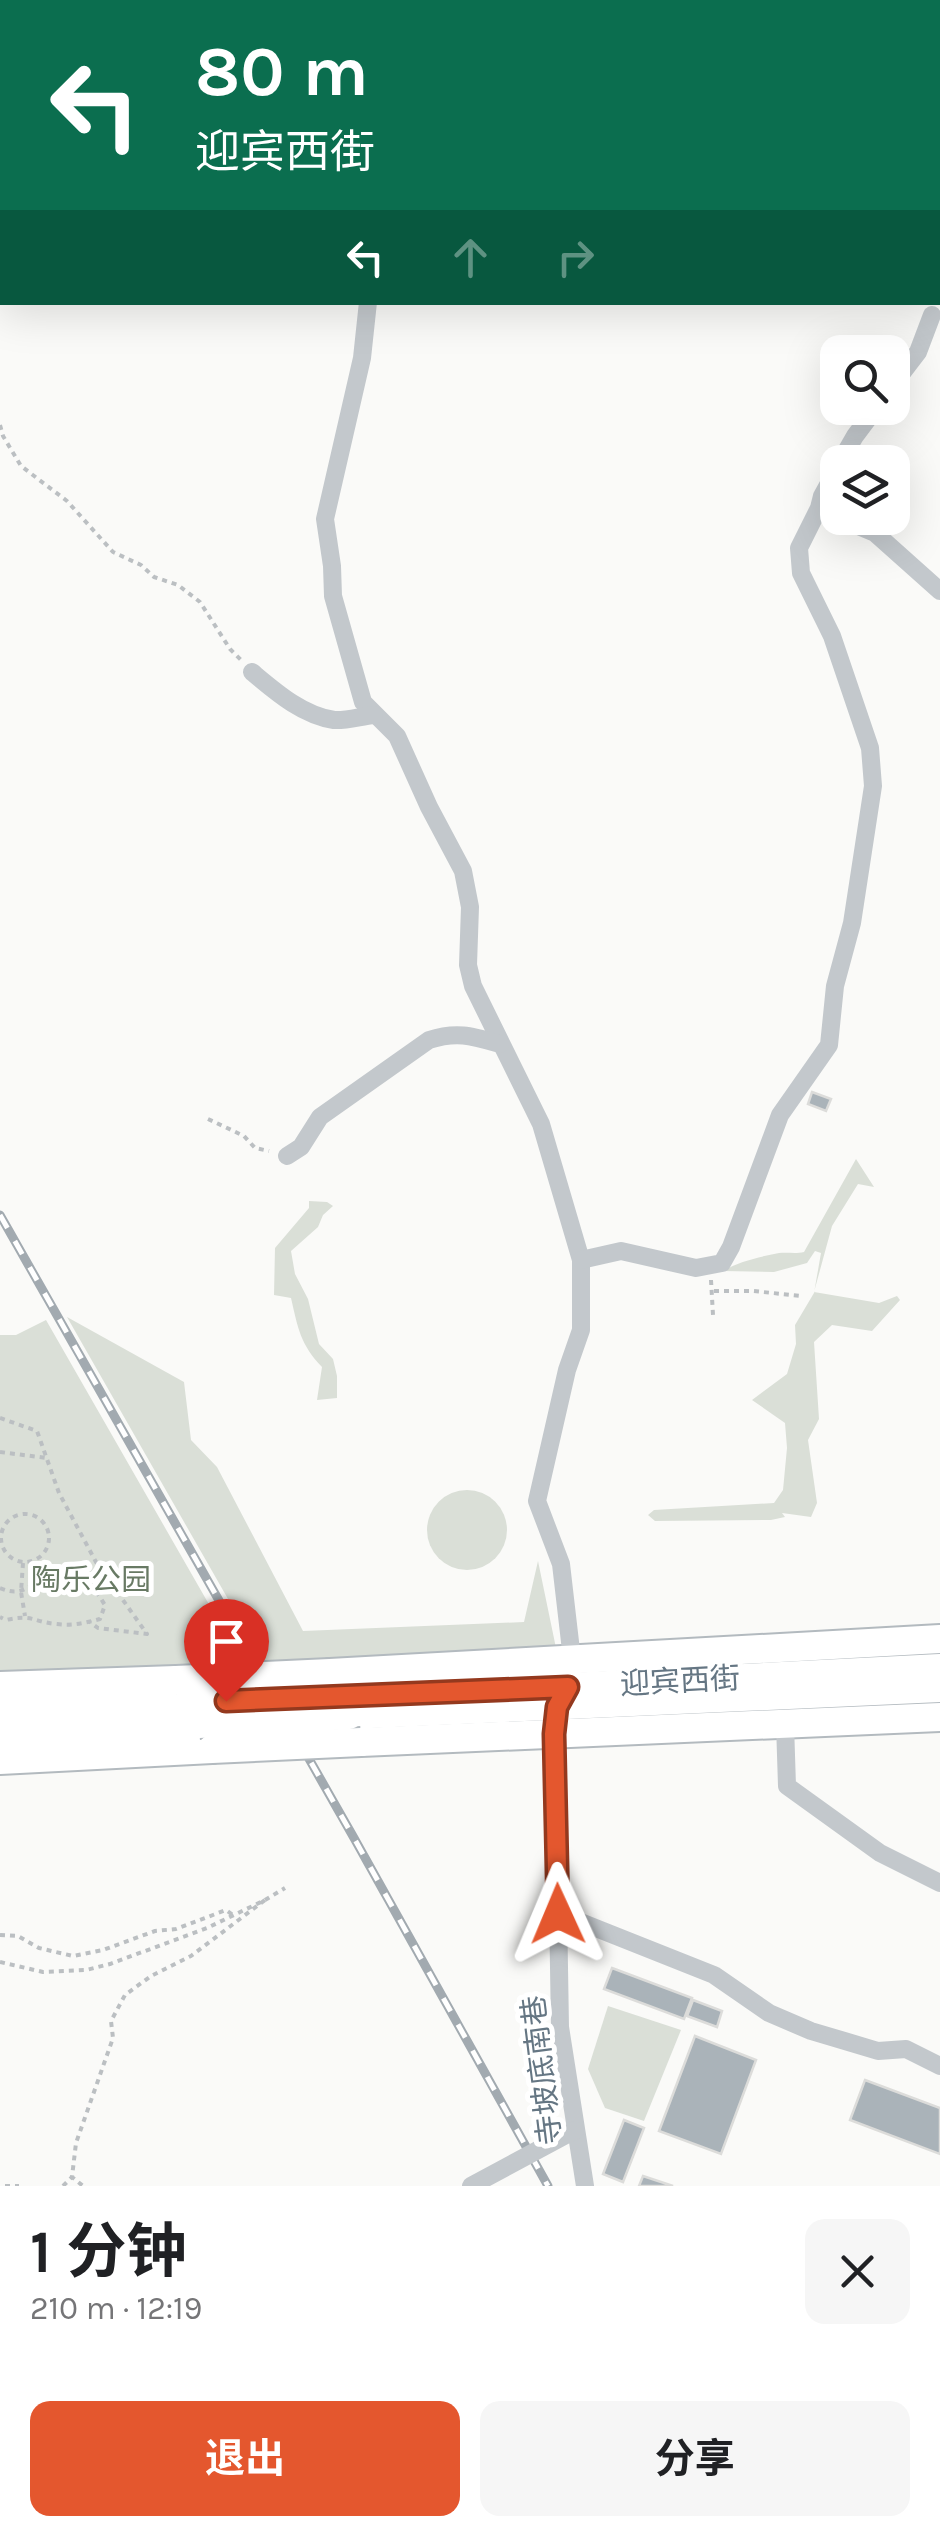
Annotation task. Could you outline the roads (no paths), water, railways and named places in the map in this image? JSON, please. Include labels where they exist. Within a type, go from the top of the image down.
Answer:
[{"type":"street","name":"寺坡底南巷","points":[[368,305],[362,358],[325,519],[333,596],[364,702],[397,736],[463,871],[470,907],[468,965],[473,986],[541,1124],[581,1260],[581,1330],[566,1370],[537,1501],[561,1564],[572,1658],[560,1709],[560,2027],[585,2186]]},
{"type":"street","points":[[910,362],[932,315]]},
{"type":"street","points":[[581,1260],[621,1251],[696,1268],[722,1262],[731,1248],[780,1114],[829,1045],[872,786],[870,748],[832,636],[801,573],[800,548],[820,504]]},
{"type":"street","points":[[877,535],[940,591]]},
{"type":"street","points":[[252,672],[304,709],[336,720],[374,714]]},
{"type":"street","points":[[287,1156],[301,1146],[320,1117],[429,1040],[449,1034],[472,1035],[500,1044]]},
{"type":"street","points":[[340,1694],[572,1658],[940,1639]]},
{"type":"street","name":"迎宾西街","points":[[560,1709],[940,1668]]},
{"type":"street","points":[[0,1686],[125,1718]]},
{"type":"street","name":"迎宾西街","points":[[0,1732],[193,1714],[340,1694],[560,1709],[940,1688]]},
{"type":"street","points":[[0,1760],[125,1718],[193,1714],[361,1742],[560,1709],[786,1724],[940,1717]]},
{"type":"street","name":"迎宾西街","points":[[0,1712],[125,1718]]},
{"type":"street","points":[[786,1724],[787,1786],[880,1853],[940,1882]]},
{"type":"street","points":[[558,1914],[714,1976],[769,2013],[812,2031],[878,2051],[906,2049],[940,2066]]},
{"type":"street","points":[[471,2186],[575,2130]]},
{"type":"railway","points":[[0,1215],[548,2186]]},
{"type":"park label","name":"陶乐公园","points":[[91,1580]]}]
